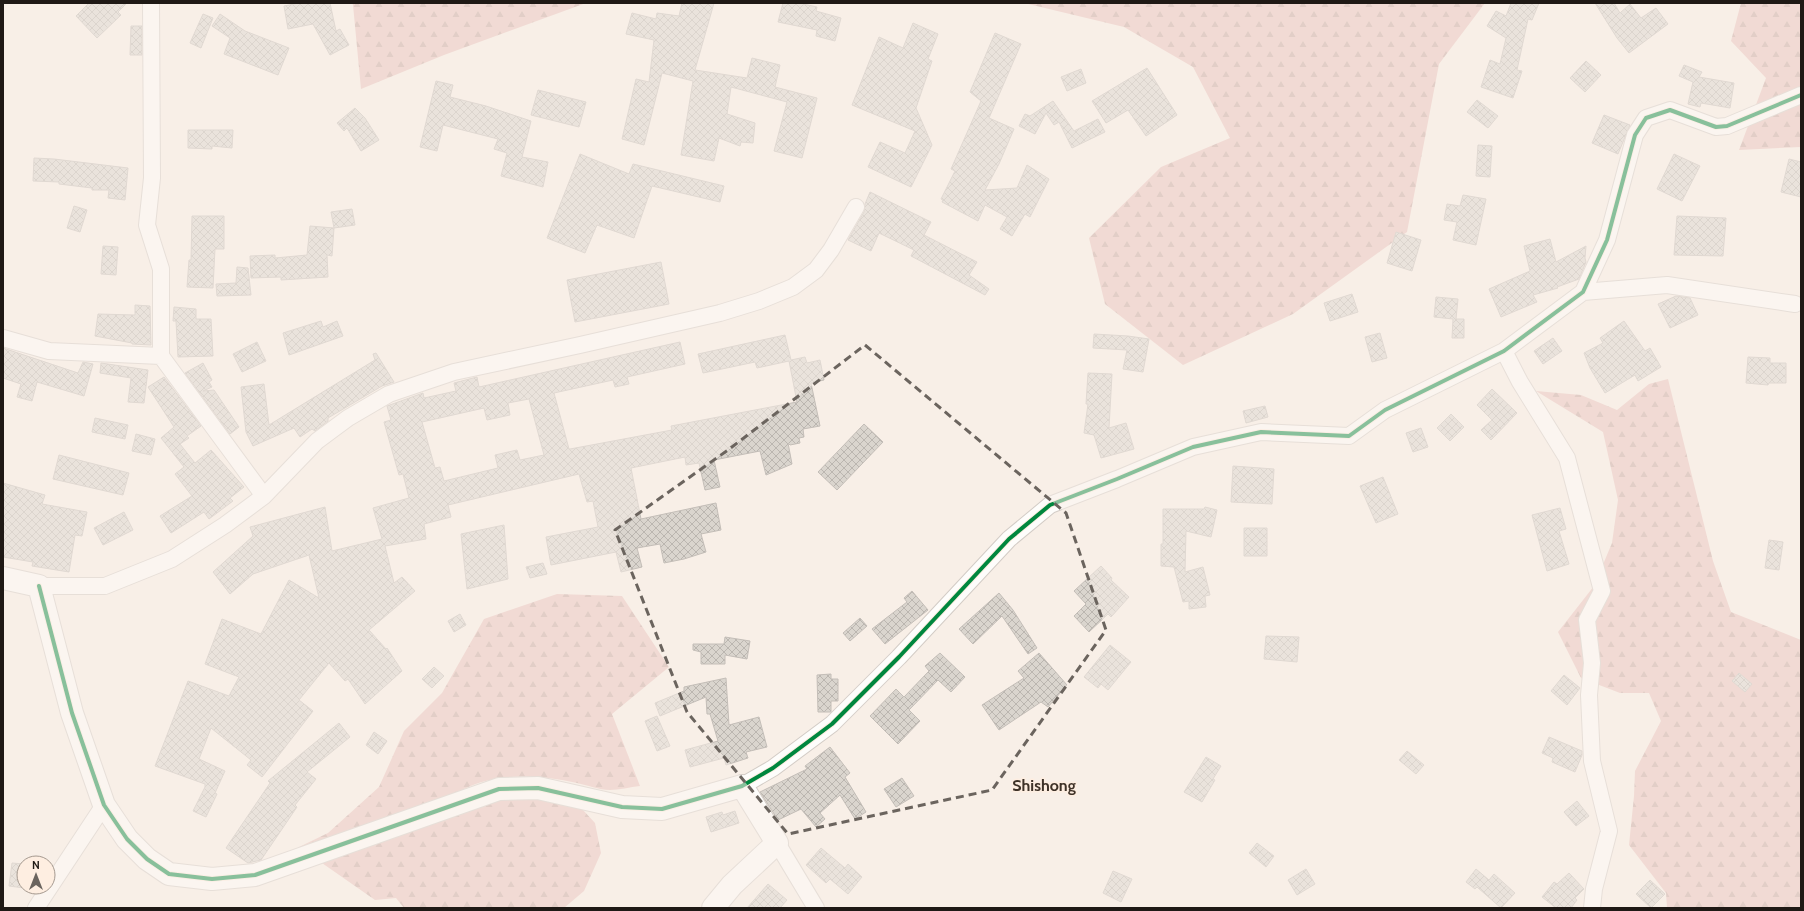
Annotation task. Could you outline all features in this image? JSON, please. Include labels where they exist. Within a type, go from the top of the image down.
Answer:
[{"type":"street","points":[[151,3],[152,178],[147,225],[161,269],[161,356],[178,377],[264,496]]},
{"type":"street","points":[[39,586],[72,713],[104,805],[127,839],[153,863],[169,874],[212,879],[255,875],[499,789],[538,788],[622,808],[662,809],[742,786],[772,768],[832,724],[899,657],[1009,539],[1050,505],[1193,447],[1261,432],[1348,436],[1385,410],[1504,351],[1583,292],[1607,240],[1636,135],[1646,118],[1670,110],[1716,127],[1727,126],[1801,95]]},
{"type":"street","points":[[3,578],[39,586],[105,586],[172,559],[225,526],[264,496],[317,441],[348,418],[389,394],[454,372],[580,345],[720,312],[759,301],[793,288],[816,270],[827,255],[856,207]]},
{"type":"street","points":[[1583,292],[1667,285],[1795,304]]},
{"type":"street","points":[[3,338],[49,351],[161,356]]},
{"type":"street","points":[[1504,351],[1520,382],[1567,458],[1602,591],[1587,620],[1592,663],[1589,695],[1592,761],[1609,831],[1594,889],[1592,908]]},
{"type":"street","points":[[742,786],[816,908]]},
{"type":"street","points":[[36,908],[104,805]]},
{"type":"street","points":[[713,908],[732,885],[777,843]]},
{"type":"highlighted area","points":[[865,345],[1066,513],[1106,630],[992,790],[788,834],[687,712],[615,530],[728,450]]},
{"type":"green space","points":[[352,3],[586,3],[444,55],[361,89]]},
{"type":"green space","points":[[1024,3],[1485,3],[1439,64],[1407,232],[1293,314],[1183,365],[1105,304],[1089,238],[1161,167],[1230,138],[1193,67],[1124,27]]},
{"type":"green space","points":[[1741,3],[1801,3],[1801,147],[1739,150],[1766,78],[1731,41]]},
{"type":"green space","points":[[1668,379],[1713,561],[1731,612],[1801,640],[1801,908],[1667,908],[1666,893],[1629,845],[1635,771],[1661,721],[1649,693],[1620,693],[1581,678],[1558,632],[1594,586],[1612,543],[1618,500],[1603,432],[1536,391],[1581,395],[1617,410],[1649,384]]},
{"type":"green space","points":[[557,594],[622,596],[669,667],[612,714],[640,786],[617,790],[606,790],[548,778],[505,778],[491,780],[464,789],[460,808],[509,791],[564,799],[583,810],[595,823],[601,853],[584,891],[564,908],[404,908],[396,898],[375,900],[299,847],[328,833],[379,787],[404,731],[442,693],[484,619]]},
{"type":"building","points":[[89,3],[127,3],[118,12],[121,15],[97,38],[76,16]]},
{"type":"building","points":[[299,3],[330,3],[336,31],[340,29],[349,45],[330,55],[313,24],[288,29],[284,6]]},
{"type":"building","points":[[682,3],[714,3],[695,70],[747,78],[752,58],[780,65],[775,87],[817,98],[802,158],[774,151],[787,102],[731,87],[727,114],[755,123],[753,143],[741,142],[740,146],[719,138],[714,161],[681,155],[693,81],[662,73],[644,145],[622,139],[636,79],[649,82],[654,40],[626,34],[632,13],[656,19],[657,13],[679,16]]},
{"type":"building","points":[[783,3],[799,3],[817,7],[816,11],[841,18],[835,41],[816,36],[817,30],[778,22]]},
{"type":"building","points":[[1511,3],[1539,3],[1532,20],[1528,19],[1517,70],[1522,71],[1513,98],[1481,87],[1490,60],[1500,64],[1506,38],[1487,26],[1496,11],[1506,16]]},
{"type":"building","points":[[1595,3],[1614,3],[1620,13],[1630,4],[1641,18],[1656,8],[1668,24],[1629,53],[1617,38]]},
{"type":"building","points":[[203,14],[213,18],[201,48],[190,43]]},
{"type":"building","points":[[220,14],[245,31],[289,48],[278,75],[224,54],[230,38],[212,26]]},
{"type":"building","points":[[913,23],[938,34],[928,59],[932,61],[916,108],[932,145],[911,187],[868,167],[880,142],[905,153],[915,131],[852,105],[879,37],[903,48]]},
{"type":"building","points":[[131,26],[142,26],[142,55],[130,55]]},
{"type":"building","points":[[995,33],[1021,44],[989,118],[1014,129],[999,164],[985,190],[1017,188],[1027,165],[1049,179],[1030,217],[1025,214],[1012,236],[1000,229],[1007,217],[985,205],[978,221],[942,202],[943,200],[941,199],[955,171],[951,169],[981,101],[970,92]]},
{"type":"building","points":[[1586,61],[1601,75],[1585,92],[1570,78]]},
{"type":"building","points":[[1684,65],[1702,72],[1699,77],[1734,83],[1730,108],[1701,103],[1700,107],[1688,104],[1693,82],[1679,76]]},
{"type":"building","points":[[1147,68],[1177,115],[1146,136],[1128,110],[1106,123],[1092,101]]},
{"type":"building","points":[[1081,69],[1086,83],[1067,91],[1061,77]]},
{"type":"building","points":[[436,81],[453,85],[450,97],[486,106],[531,121],[522,157],[548,162],[543,187],[501,176],[507,153],[494,149],[498,139],[443,125],[437,151],[420,147]]},
{"type":"building","points":[[538,90],[586,102],[579,127],[531,115]]},
{"type":"building","points":[[1477,100],[1498,116],[1488,128],[1467,112]]},
{"type":"building","points":[[1053,101],[1074,131],[1098,119],[1105,132],[1072,148],[1059,122],[1054,125],[1046,113],[1035,134],[1019,126],[1025,114],[1030,116]]},
{"type":"building","points":[[355,108],[365,118],[379,140],[361,151],[347,128],[344,131],[337,123]]},
{"type":"building","points":[[1604,115],[1630,125],[1618,154],[1592,143]]},
{"type":"building","points":[[188,130],[233,130],[232,148],[212,146],[212,149],[188,148]]},
{"type":"building","points":[[1478,145],[1492,146],[1490,177],[1476,176]]},
{"type":"building","points":[[580,154],[629,174],[633,164],[724,186],[720,202],[652,186],[634,238],[597,225],[585,253],[547,238]]},
{"type":"building","points":[[1674,154],[1700,166],[1682,201],[1657,189]]},
{"type":"building","points":[[34,158],[128,168],[125,200],[108,198],[109,190],[92,190],[92,188],[59,184],[59,182],[33,181]]},
{"type":"building","points":[[1789,159],[1801,162],[1801,197],[1781,192]]},
{"type":"building","points":[[870,192],[931,222],[924,235],[977,262],[969,275],[989,289],[985,295],[911,256],[914,250],[879,233],[871,251],[848,240],[864,212],[865,204]]},
{"type":"building","points":[[1463,195],[1486,199],[1476,245],[1453,240],[1457,222],[1444,220],[1447,204],[1460,206]]},
{"type":"building","points":[[74,206],[87,210],[80,232],[67,228]]},
{"type":"building","points":[[352,209],[355,225],[334,228],[331,212]]},
{"type":"building","points":[[192,216],[224,216],[224,249],[215,249],[213,288],[187,287],[189,260],[191,260]]},
{"type":"building","points":[[1677,216],[1726,218],[1723,256],[1674,255]]},
{"type":"building","points":[[310,226],[334,228],[332,256],[327,255],[328,277],[281,280],[281,277],[251,278],[250,256],[275,255],[275,258],[307,255]]},
{"type":"building","points":[[1396,232],[1421,240],[1412,271],[1387,263]]},
{"type":"building","points":[[1550,239],[1556,262],[1586,246],[1586,262],[1579,279],[1557,287],[1558,288],[1533,295],[1537,302],[1501,317],[1489,289],[1530,271],[1524,246]]},
{"type":"building","points":[[103,246],[118,247],[116,275],[101,274]]},
{"type":"building","points":[[661,262],[669,304],[575,322],[567,280]]},
{"type":"building","points":[[237,267],[248,268],[251,295],[217,296],[216,284],[236,283]]},
{"type":"building","points":[[1352,294],[1358,312],[1330,321],[1324,303]]},
{"type":"building","points":[[1676,296],[1690,298],[1698,315],[1670,328],[1658,304]]},
{"type":"building","points":[[1436,297],[1458,299],[1456,319],[1464,319],[1464,338],[1452,338],[1453,319],[1434,317]]},
{"type":"building","points":[[135,305],[150,306],[151,345],[132,344],[95,336],[98,314],[135,315]]},
{"type":"building","points":[[174,307],[196,309],[196,319],[211,319],[213,356],[178,357],[176,321],[173,321]]},
{"type":"building","points":[[321,321],[323,327],[337,321],[343,336],[289,355],[283,333]]},
{"type":"building","points":[[1624,321],[1645,351],[1650,348],[1661,367],[1638,381],[1635,375],[1605,393],[1590,368],[1584,353],[1603,343],[1600,338]]},
{"type":"building","points":[[1380,333],[1387,358],[1372,362],[1365,337]]},
{"type":"building","points":[[1094,334],[1149,339],[1143,372],[1123,369],[1127,350],[1093,348]]},
{"type":"building","points":[[785,335],[791,360],[805,357],[807,363],[820,360],[824,380],[811,383],[820,426],[803,429],[804,437],[799,438],[800,443],[790,445],[788,443],[792,464],[766,475],[760,451],[714,460],[720,487],[705,490],[699,463],[686,465],[685,457],[631,468],[641,519],[716,503],[721,530],[701,534],[706,552],[664,563],[660,544],[637,548],[642,567],[621,572],[616,552],[551,565],[546,537],[598,527],[593,501],[587,502],[579,474],[448,505],[451,517],[424,524],[426,539],[385,546],[394,583],[402,577],[415,591],[369,630],[386,649],[387,648],[402,671],[365,704],[348,679],[345,681],[329,663],[299,700],[313,711],[262,777],[247,765],[251,760],[211,728],[199,759],[225,771],[215,793],[217,794],[206,817],[193,811],[205,787],[205,784],[155,766],[188,681],[229,696],[239,677],[205,664],[222,619],[261,634],[289,580],[319,598],[309,555],[253,574],[230,594],[213,572],[253,536],[250,527],[325,507],[332,551],[382,539],[373,508],[409,498],[403,474],[399,475],[384,422],[391,420],[387,406],[423,393],[424,398],[456,391],[454,383],[477,377],[479,387],[680,342],[685,364],[627,377],[629,384],[615,387],[613,380],[554,393],[569,449],[672,430],[671,426],[797,402],[789,361],[757,368],[755,362],[703,373],[698,354]],"holes":[[[529,399],[544,455],[520,460],[517,450],[495,455],[498,468],[444,481],[440,467],[435,468],[422,422],[484,408],[487,420],[510,415],[508,403]]]},
{"type":"building","points":[[1553,338],[1562,351],[1543,364],[1534,351]]},
{"type":"building","points":[[257,342],[266,361],[242,372],[233,354]]},
{"type":"building","points":[[3,348],[78,373],[83,362],[93,364],[84,396],[37,382],[32,401],[17,397],[21,384],[3,378]]},
{"type":"building","points":[[376,353],[394,382],[382,386],[328,418],[328,421],[315,431],[312,429],[300,437],[294,428],[253,446],[246,432],[241,387],[264,384],[269,425],[375,360],[373,354]]},
{"type":"building","points":[[1748,357],[1770,358],[1770,363],[1786,363],[1786,383],[1769,383],[1768,385],[1746,383]]},
{"type":"building","points":[[101,363],[148,370],[144,403],[128,402],[131,378],[100,373]]},
{"type":"building","points":[[203,363],[212,380],[209,382],[212,387],[203,391],[214,390],[239,427],[230,434],[185,373]]},
{"type":"building","points":[[1088,373],[1112,374],[1109,428],[1126,423],[1134,449],[1101,458],[1094,435],[1084,433],[1088,404],[1086,404]]},
{"type":"building","points":[[164,377],[201,426],[187,436],[189,438],[180,444],[195,463],[211,450],[244,487],[230,498],[233,501],[209,519],[204,512],[171,533],[160,516],[192,496],[175,474],[184,467],[161,438],[174,427],[148,387]]},
{"type":"building","points":[[1492,389],[1517,413],[1491,440],[1481,430],[1492,420],[1477,405]]},
{"type":"building","points":[[1265,406],[1268,417],[1246,423],[1243,411]]},
{"type":"building","points":[[1451,414],[1464,427],[1450,441],[1437,428]]},
{"type":"building","points":[[95,418],[128,425],[125,439],[92,432]]},
{"type":"building","points":[[864,424],[883,442],[837,490],[818,472]]},
{"type":"building","points":[[1421,428],[1428,447],[1413,452],[1406,433]]},
{"type":"building","points":[[136,434],[155,439],[151,455],[132,451]]},
{"type":"building","points":[[59,455],[129,473],[123,495],[53,479]]},
{"type":"building","points":[[1233,466],[1274,469],[1272,504],[1231,502]]},
{"type":"building","points":[[1383,477],[1398,514],[1376,523],[1360,486]]},
{"type":"building","points":[[3,483],[45,495],[42,504],[87,512],[82,536],[75,535],[69,572],[32,566],[33,562],[3,557]]},
{"type":"building","points":[[1205,507],[1217,510],[1211,537],[1186,531],[1185,572],[1203,567],[1210,595],[1205,596],[1206,607],[1189,609],[1189,601],[1183,602],[1174,567],[1161,566],[1161,544],[1163,544],[1163,509],[1204,509]]},
{"type":"building","points":[[1560,508],[1566,529],[1559,531],[1569,564],[1547,571],[1532,515]]},
{"type":"building","points":[[124,512],[133,530],[103,545],[94,528]]},
{"type":"building","points":[[504,525],[508,579],[467,589],[461,534]]},
{"type":"building","points":[[1244,528],[1267,528],[1267,556],[1244,556]]},
{"type":"building","points":[[1769,540],[1783,542],[1779,570],[1765,568]]},
{"type":"building","points":[[543,563],[547,574],[530,578],[526,567]]},
{"type":"building","points":[[1101,566],[1112,578],[1111,580],[1129,597],[1111,617],[1108,614],[1089,632],[1074,616],[1086,604],[1074,591]]},
{"type":"building","points":[[912,591],[928,610],[885,644],[872,629],[907,602],[904,598]]},
{"type":"building","points":[[999,593],[1013,610],[1037,648],[1028,654],[1002,616],[973,644],[959,629]]},
{"type":"building","points":[[460,614],[466,625],[454,632],[448,621]]},
{"type":"building","points":[[860,618],[867,626],[850,641],[843,633]]},
{"type":"building","points":[[1266,636],[1299,637],[1297,662],[1264,659]]},
{"type":"building","points":[[725,637],[750,641],[747,659],[725,655],[725,664],[701,664],[701,652],[693,650],[693,644],[724,644]]},
{"type":"building","points":[[1110,645],[1131,662],[1108,690],[1101,684],[1098,688],[1084,677]]},
{"type":"building","points":[[940,653],[965,677],[951,692],[938,680],[909,710],[920,721],[898,744],[870,716],[896,689],[904,697],[929,671],[925,666]]},
{"type":"building","points":[[1039,653],[1067,685],[1048,707],[1041,702],[999,730],[982,705],[1024,678],[1018,671]]},
{"type":"building","points":[[434,667],[444,676],[432,688],[422,679]]},
{"type":"building","points":[[1739,673],[1752,684],[1745,692],[1732,681]]},
{"type":"building","points":[[831,674],[831,679],[838,679],[838,701],[831,701],[831,712],[818,712],[817,675]]},
{"type":"building","points":[[1564,675],[1580,688],[1567,705],[1551,691]]},
{"type":"building","points":[[726,678],[729,725],[759,717],[767,747],[746,752],[748,758],[726,765],[724,758],[690,767],[685,750],[718,741],[710,714],[707,714],[706,697],[660,716],[655,703],[684,691],[684,687]]},
{"type":"building","points":[[657,716],[670,746],[657,751],[645,721]]},
{"type":"building","points":[[339,723],[350,737],[307,772],[316,779],[295,805],[297,807],[261,860],[248,863],[226,848],[270,783],[268,781]]},
{"type":"building","points":[[374,732],[387,741],[378,754],[366,745]]},
{"type":"building","points":[[1549,737],[1582,751],[1582,755],[1575,772],[1552,762],[1553,758],[1542,753]]},
{"type":"building","points":[[830,747],[850,773],[845,777],[866,812],[855,819],[840,795],[820,813],[825,819],[816,827],[801,809],[778,820],[760,792],[807,769],[805,766]]},
{"type":"building","points":[[1407,751],[1424,765],[1416,774],[1399,760]]},
{"type":"building","points":[[1206,757],[1221,766],[1213,779],[1215,780],[1202,802],[1184,792]]},
{"type":"building","points":[[902,778],[914,796],[896,807],[884,789]]},
{"type":"building","points":[[1577,801],[1589,816],[1576,826],[1564,812]]},
{"type":"building","points":[[735,811],[739,823],[711,832],[706,817],[722,812],[723,815]]},
{"type":"building","points":[[1257,843],[1274,856],[1266,867],[1249,853]]},
{"type":"building","points":[[821,848],[845,868],[848,864],[862,877],[848,894],[830,879],[826,883],[806,865]]},
{"type":"building","points":[[12,863],[16,863],[16,887],[9,886]]},
{"type":"building","points":[[1306,869],[1315,884],[1297,895],[1288,880]]},
{"type":"building","points":[[1476,869],[1489,880],[1494,874],[1515,893],[1501,908],[1477,887],[1475,889],[1466,882]]},
{"type":"building","points":[[1113,871],[1132,879],[1121,902],[1103,893]]},
{"type":"building","points":[[1569,873],[1584,889],[1575,898],[1577,900],[1571,908],[1556,908],[1542,897],[1554,882],[1557,884]]},
{"type":"building","points":[[1650,880],[1665,894],[1651,908],[1636,894]]},
{"type":"building","points":[[768,884],[787,900],[780,908],[747,908]]},
{"type":"cycle path","points":[[39,586],[72,713],[104,805],[127,839],[147,859],[169,874],[212,879],[255,875],[499,789],[538,788],[622,807],[662,809],[742,786],[773,768],[832,724],[899,657],[1009,539],[1050,505],[1193,447],[1261,432],[1349,436],[1385,410],[1504,351],[1583,292],[1607,240],[1635,135],[1646,118],[1670,110],[1716,127],[1727,126],[1801,95]]},
{"type":"district","name":"Shishong","points":[[1044,785]]}]
